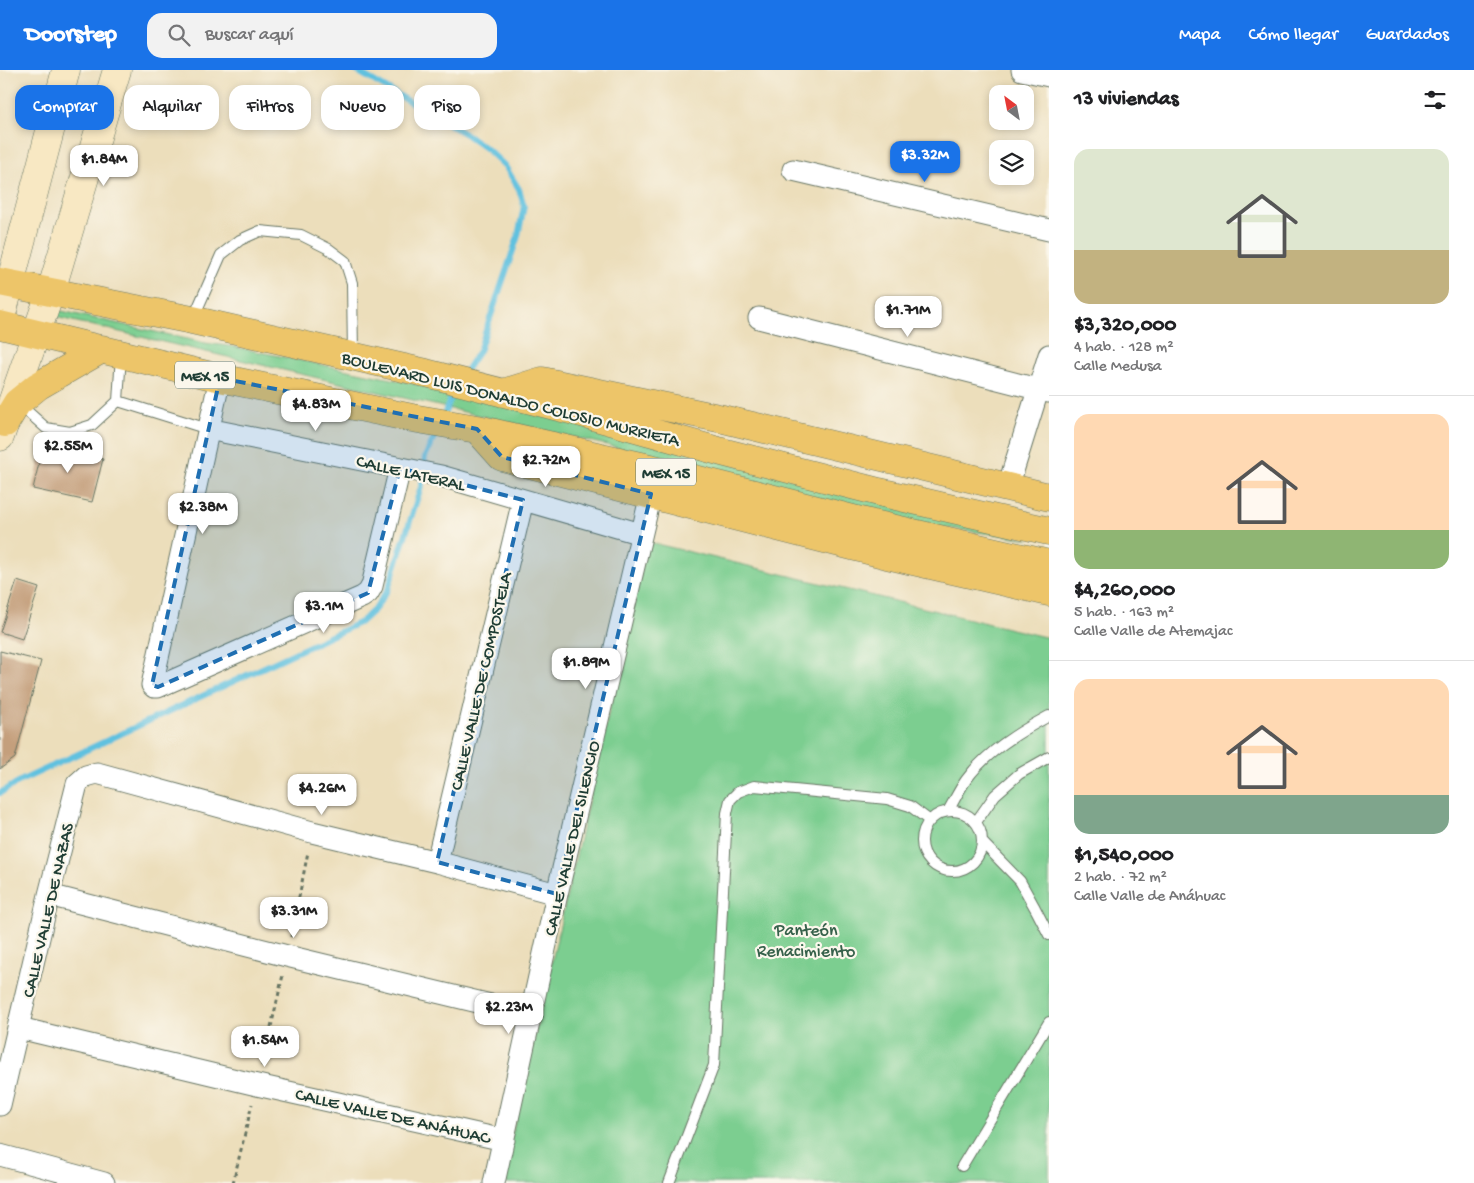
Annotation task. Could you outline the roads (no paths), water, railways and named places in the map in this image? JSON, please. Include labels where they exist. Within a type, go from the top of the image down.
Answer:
[{"type":"highway","name":"BOULEVARD LUIS DONALDO COLOSIO MURRIETA","points":[[5,283],[192,320],[426,373],[879,492],[1049,531]]},
{"type":"highway","name":"BOULEVARD LUIS DONALDO COLOSIO MURRIETA","points":[[0,324],[220,378],[412,418],[467,427],[667,472],[873,524],[1049,564]]},
{"type":"highway","points":[[7,421],[38,386],[112,352]]},
{"type":"highway","points":[[502,393],[542,382],[723,418],[1049,497]]},
{"type":"highway","points":[[467,427],[502,457],[887,555],[1049,592]]},
{"type":"main road","points":[[0,324],[5,283],[66,70]]},
{"type":"main road","points":[[7,421],[51,291],[117,70]]},
{"type":"street","points":[[1022,70],[1049,76]]},
{"type":"street","points":[[793,170],[1049,230]]},
{"type":"street","points":[[759,318],[1044,390]]},
{"type":"street","points":[[1008,487],[1044,390],[1049,355]]},
{"type":"street","points":[[220,378],[152,685],[154,687],[158,687],[362,598],[368,593],[372,586],[409,469]]},
{"type":"street","name":"CALLE LATERAL","points":[[208,429],[442,476],[640,534]]},
{"type":"street","name":"CALLE VALLE DEL SILENCIO","points":[[494,1183],[640,534],[651,494]]},
{"type":"street","name":"CALLE VALLE DE COMPOSTELA","points":[[438,862],[523,500]]},
{"type":"street","name":"CALLE VALLE DE NAZAS","points":[[0,1105],[49,895],[78,784],[86,776],[97,773],[312,832],[438,862]]},
{"type":"street","points":[[438,862],[558,894]]},
{"type":"street","points":[[49,895],[288,956],[532,1015]]},
{"type":"street","name":"CALLE VALLE DE ANÁHUAC","points":[[19,1028],[504,1140]]},
{"type":"street","points":[[0,1155],[104,1183]]},
{"type":"lane","points":[[192,320],[221,256],[240,240],[260,231],[301,235],[329,249],[345,261],[352,283],[353,358]]},
{"type":"lane","points":[[112,352],[118,402]]},
{"type":"lane","points":[[7,421],[70,432],[92,425],[118,402]]},
{"type":"lane","points":[[118,402],[208,429]]},
{"type":"lane","points":[[948,811],[966,780],[984,760],[1003,744],[1049,716]]},
{"type":"lane","points":[[976,822],[995,795],[1019,774],[1049,756]]},
{"type":"lane","points":[[669,1183],[714,1065],[727,813],[730,800],[738,792],[754,786],[887,799],[910,806],[930,821]]},
{"type":"lane","points":[[948,811],[968,815],[976,822],[981,832],[980,852],[975,861],[957,870],[946,870],[933,863],[924,850],[922,840],[930,821],[938,814],[948,811]]},
{"type":"lane","points":[[982,842],[1020,881],[1049,935]]},
{"type":"lane","points":[[962,1166],[1049,1022]]},
{"type":"waterway","points":[[355,70],[467,135],[488,150],[505,166],[519,189],[524,206],[518,236],[479,351],[463,375]]},
{"type":"waterway","points":[[443,417],[455,388]]},
{"type":"waterway","points":[[0,793],[20,781],[361,622],[375,609],[388,589],[422,484],[425,457],[438,429]]},
{"type":"park label","name":"Panteón Renacimiento","points":[[806,940]]}]
